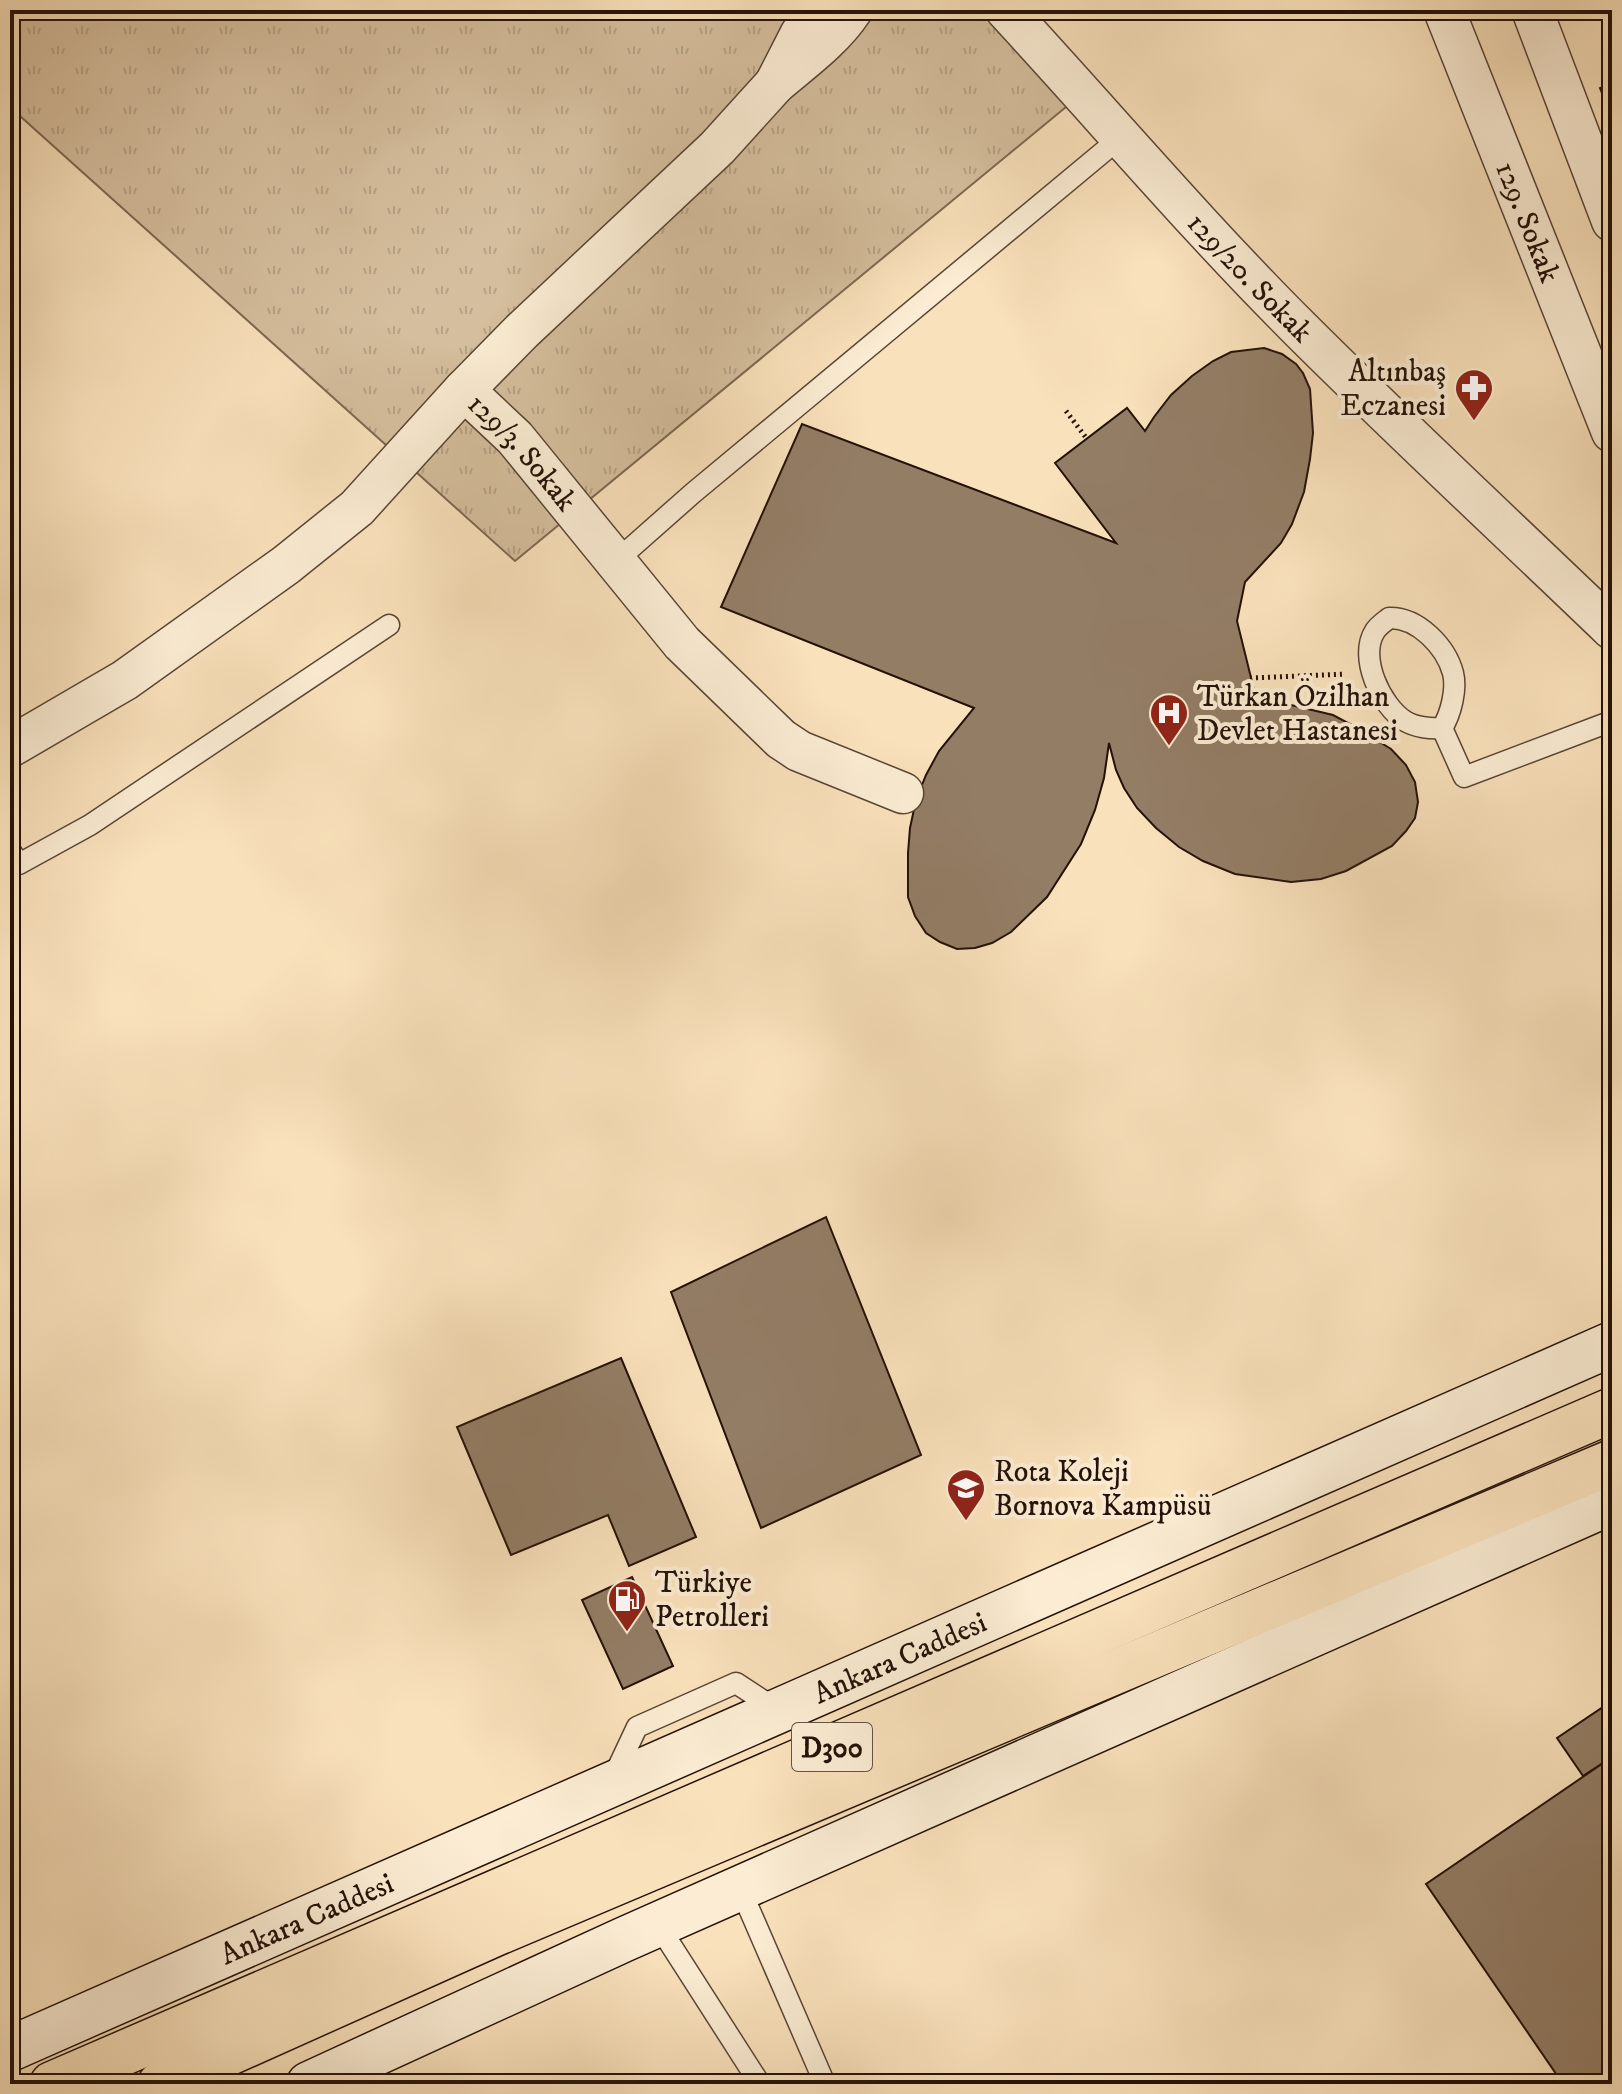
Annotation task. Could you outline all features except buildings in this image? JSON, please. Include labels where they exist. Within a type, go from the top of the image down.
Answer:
[{"type":"highway","name":"Ankara Caddesi","points":[[52,2084],[1612,1410]]},
{"type":"highway","name":"D300","points":[[160,2084],[495,1934],[1612,1462]]},
{"type":"main road","name":"Ankara Caddesi","points":[[10,2049],[1612,1344]]},
{"type":"main road","points":[[309,2084],[625,1939],[1581,1515],[1612,1504]]},
{"type":"street","name":"129/3. Sokak","points":[[775,84],[816,10]]},
{"type":"street","name":"129/3. Sokak","points":[[852,10],[817,49],[775,84],[717,148],[522,331],[464,390],[515,438],[694,657],[790,746],[903,793]]},
{"type":"street","name":"129/20. Sokak","points":[[1006,10],[1120,138],[1297,326],[1612,629]]},
{"type":"street","name":"129. Sokak","points":[[1444,10],[1612,432]]},
{"type":"street","points":[[1536,11],[1612,221]]},
{"type":"street","points":[[10,747],[125,680],[286,565],[357,508],[464,390]]},
{"type":"lane","points":[[615,562],[705,483],[1120,138]]},
{"type":"lane","points":[[1442,728],[1423,727],[1402,719],[1389,707],[1371,673],[1370,643],[1374,631],[1389,618],[1420,629],[1444,654],[1453,675],[1454,688],[1442,728],[1464,777],[1612,721]]},
{"type":"lane","points":[[10,850],[19,864],[57,845],[389,625]]},
{"type":"lane","points":[[740,1888],[825,2084]]},
{"type":"lane","points":[[625,1939],[660,1928],[760,2084]]},
{"type":"path","points":[[1066,411],[1087,439]]},
{"type":"path","points":[[1250,678],[1371,673]]},
{"type":"green space","points":[[10,10],[1006,10],[1083,93],[515,561],[10,107]]},
{"type":"place","name":"Altınbaş Eczanesi","points":[[1474,422]]},
{"type":"place","name":"Türkan Özilhan Devlet Hastanesi","points":[[1169,747]]},
{"type":"place","name":"Rota Koleji Bornova Kampüsü","points":[[966,1522]]},
{"type":"place","name":"Türkiye Petrolleri","points":[[627,1633]]}]
